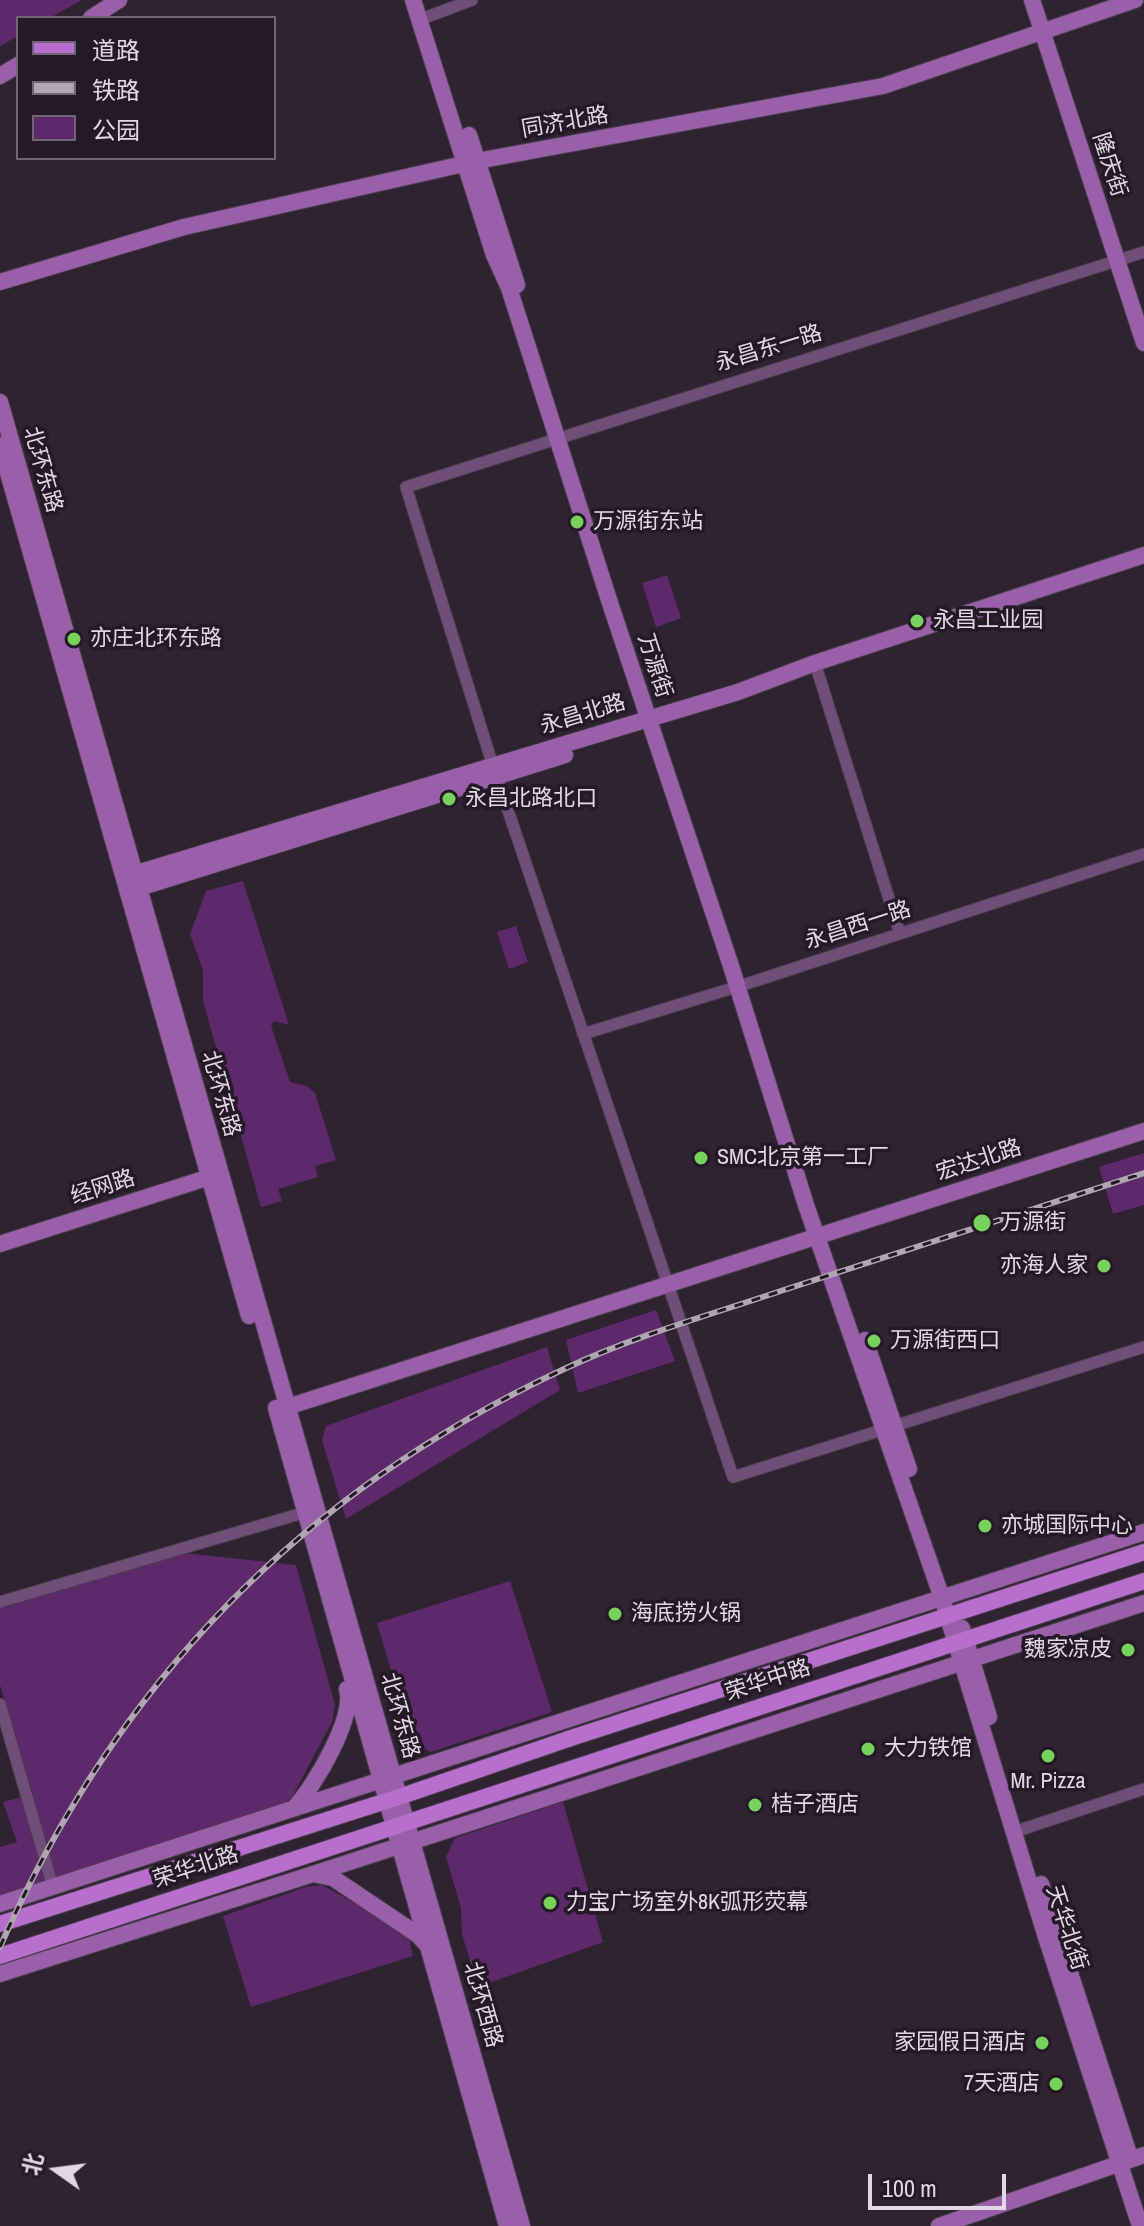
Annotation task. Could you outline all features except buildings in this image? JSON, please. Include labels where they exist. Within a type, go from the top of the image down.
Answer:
[{"type":"main road","name":"荣华中路","points":[[392,1799],[1144,1552]]},
{"type":"main road","name":"荣华中路","points":[[400,1824],[1144,1581]]},
{"type":"main road","name":"荣华北路","points":[[0,1924],[392,1799]]},
{"type":"main road","name":"荣华北路","points":[[0,1956],[400,1824]]},
{"type":"street","points":[[94,16],[119,0]]},
{"type":"street","name":"万源街","points":[[413,0],[424,12],[471,162],[494,255],[509,288],[561,435],[822,1236],[960,1641]]},
{"type":"street","points":[[424,12],[472,0]]},
{"type":"street","name":"隆庆街","points":[[1032,0],[1144,343]]},
{"type":"street","name":"同济北路","points":[[0,282],[184,227],[471,162],[883,86],[1135,0]]},
{"type":"street","name":"永昌东一路","points":[[494,772],[406,487],[561,435],[1144,252]]},
{"type":"street","name":"北环东路","points":[[0,402],[7,462]]},
{"type":"street","name":"北环东路","points":[[0,445],[132,883],[392,1799]]},
{"type":"street","name":"永昌北路","points":[[132,883],[653,721],[747,699],[816,666],[1144,555]]},
{"type":"street","name":"永昌北路","points":[[816,666],[1144,566]]},
{"type":"street","points":[[816,666],[900,934]]},
{"type":"street","points":[[494,772],[733,1477],[1144,1347]]},
{"type":"street","name":"永昌西一路","points":[[583,1034],[742,986],[1144,854]]},
{"type":"street","name":"宏达北路","points":[[282,1408],[1144,1131]]},
{"type":"street","name":"经网路","points":[[0,1244],[214,1176]]},
{"type":"street","name":"北环东路","points":[[282,1408],[300,1496],[387,1779]]},
{"type":"street","points":[[294,1808],[311,1791],[347,1714],[350,1699],[296,1515],[300,1496]]},
{"type":"street","points":[[0,1602],[296,1515]]},
{"type":"street","points":[[0,1904],[1144,1532]]},
{"type":"street","points":[[1077,1554],[1115,1562]]},
{"type":"street","points":[[0,1974],[1144,1603]]},
{"type":"street","name":"天华北街","points":[[960,1641],[1045,1934],[1132,2163],[1140,2226]]},
{"type":"street","name":"天华北街","points":[[966,1661],[1144,2202]]},
{"type":"street","points":[[799,1694],[849,1699]]},
{"type":"street","points":[[0,1704],[53,1887]]},
{"type":"street","points":[[530,1732],[571,1738]]},
{"type":"street","points":[[1023,1829],[1144,1789]]},
{"type":"street","name":"北环西路","points":[[392,1799],[507,2226]]},
{"type":"street","points":[[171,1870],[216,1834]]},
{"type":"street","name":"北环西路","points":[[405,1843],[522,2226]]},
{"type":"street","points":[[313,1874],[333,1878],[418,1935],[431,1949]]},
{"type":"street","points":[[188,1894],[232,1898]]},
{"type":"street","points":[[939,2226],[1014,2201],[1044,2197],[1132,2163]]},
{"type":"green space","points":[[0,0],[82,0],[54,16],[16,16],[16,37],[0,46]]},
{"type":"green space","points":[[667,575],[681,618],[656,627],[642,583]]},
{"type":"green space","points":[[243,881],[289,1025],[274,1021],[271,1026],[290,1082],[307,1086],[315,1093],[336,1160],[315,1166],[318,1177],[278,1189],[282,1201],[261,1207],[203,1001],[203,970],[190,934],[206,891]]},
{"type":"green space","points":[[516,926],[528,962],[509,969],[497,932]]},
{"type":"green space","points":[[1144,1153],[1144,1205],[1113,1214],[1099,1167]]},
{"type":"green space","points":[[656,1310],[675,1361],[578,1393],[566,1340]]},
{"type":"green space","points":[[547,1347],[560,1390],[346,1519],[322,1440],[326,1426]]},
{"type":"green space","points":[[174,1552],[296,1565],[335,1705],[332,1722],[292,1797],[283,1805],[0,1898],[0,1847],[17,1842],[3,1802],[33,1794],[0,1685],[0,1609]]},
{"type":"green space","points":[[510,1581],[552,1712],[431,1752],[413,1743],[377,1623]]},
{"type":"green space","points":[[563,1802],[603,1942],[478,1987],[462,1934],[461,1908],[446,1857],[455,1838]]},
{"type":"green space","points":[[322,1885],[402,1929],[408,1934],[413,1956],[251,2007],[223,1916],[306,1887]]},
{"type":"railway","points":[[0,1947],[47,1852],[100,1763],[160,1681],[227,1606],[300,1537],[381,1475],[468,1419],[562,1370],[618,1346],[1144,1173]]},
{"type":"place","name":"万源街东站","points":[[577,522]]},
{"type":"place","name":"永昌工业园","points":[[917,621]]},
{"type":"place","name":"亦庄北环东路","points":[[74,639]]},
{"type":"place","name":"永昌北路北口","points":[[449,799]]},
{"type":"place","name":"SMC北京第一工厂","points":[[701,1158]]},
{"type":"place","name":"万源街","points":[[982,1223]]},
{"type":"place","name":"亦海人家","points":[[1104,1266]]},
{"type":"place","name":"万源街西口","points":[[874,1341]]},
{"type":"place","name":"亦城国际中心","points":[[985,1526]]},
{"type":"place","name":"海底捞火锅","points":[[615,1614]]},
{"type":"place","name":"魏家凉皮","points":[[1128,1650]]},
{"type":"place","name":"大力铁馆","points":[[868,1749]]},
{"type":"place","name":"Mr. Pizza","points":[[1048,1756]]},
{"type":"place","name":"桔子酒店","points":[[755,1805]]},
{"type":"place","name":"力宝广场室外8K弧形荧幕","points":[[550,1903]]},
{"type":"place","name":"家园假日酒店","points":[[1042,2043]]},
{"type":"place","name":"7天酒店","points":[[1056,2084]]}]
